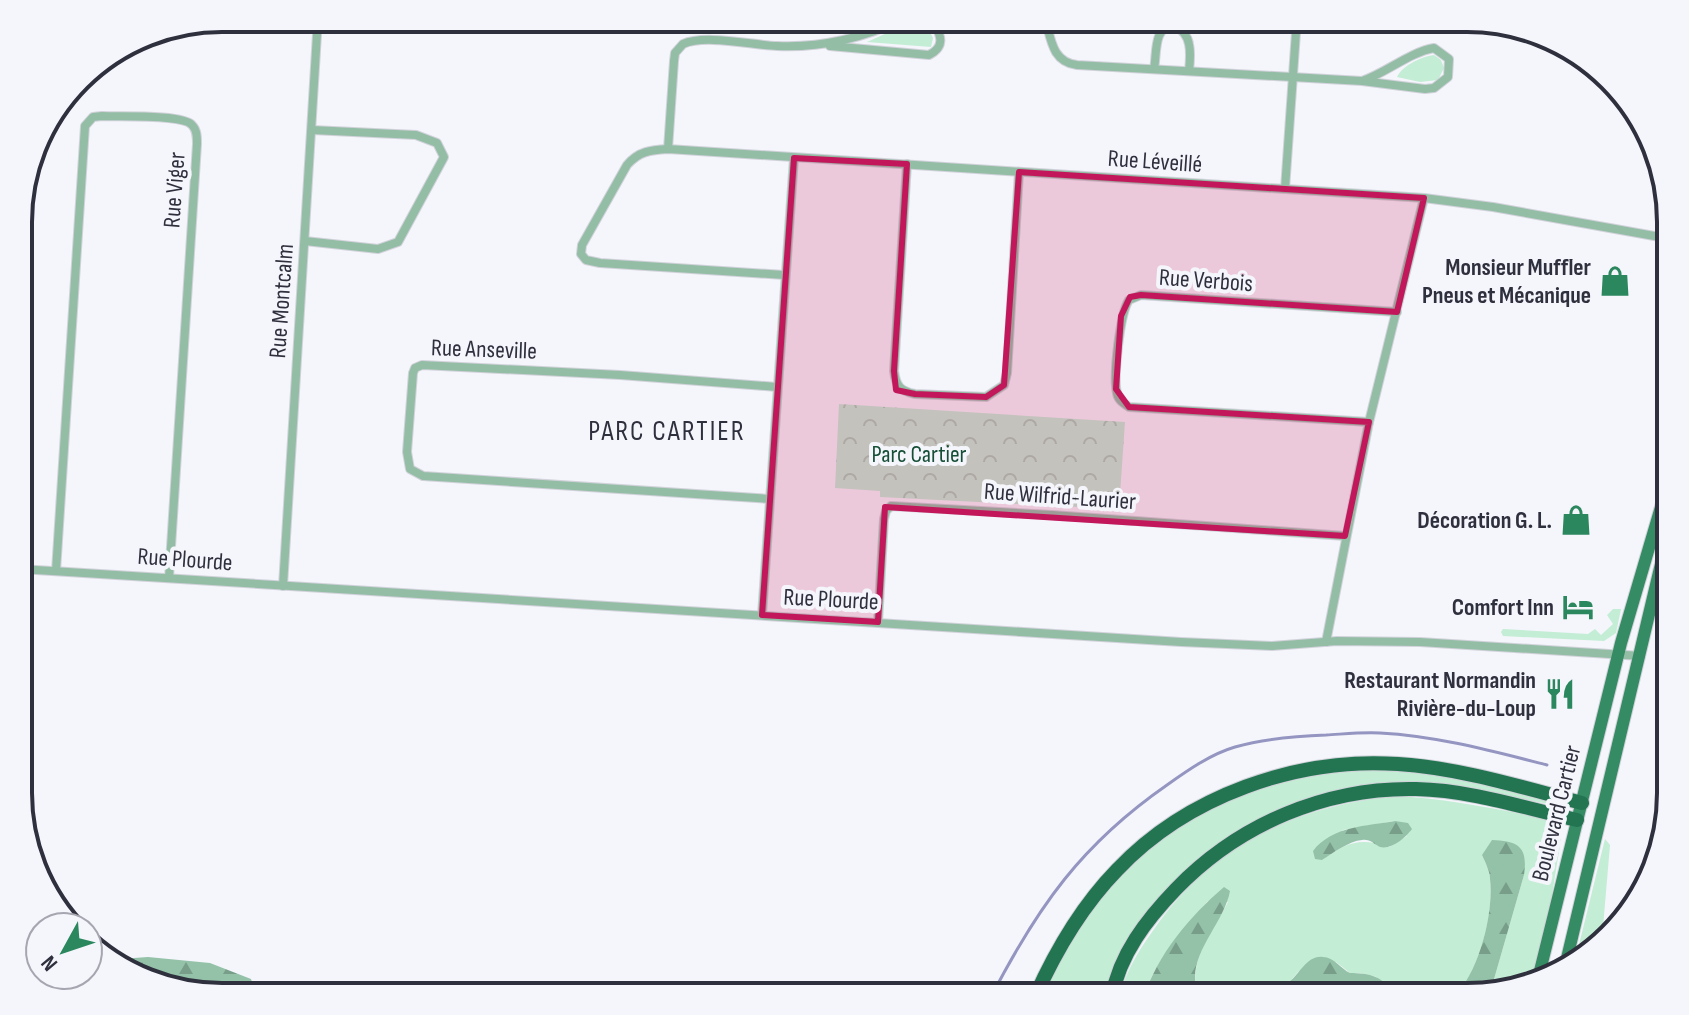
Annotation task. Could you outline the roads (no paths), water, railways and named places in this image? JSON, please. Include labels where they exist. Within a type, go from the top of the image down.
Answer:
[{"type":"highway","points":[[1042,983],[1078,917],[1117,869],[1183,818],[1224,796],[1261,782],[1324,766],[1396,764],[1445,769],[1582,803]]},
{"type":"highway","points":[[1115,983],[1129,951],[1163,902],[1214,855],[1240,837],[1288,812],[1343,796],[1416,789],[1462,795],[1577,820]]},
{"type":"main road","name":"Boulevard Cartier","points":[[1541,967],[1619,653],[1657,518]]},
{"type":"main road","name":"Boulevard Cartier","points":[[1568,953],[1657,590]]},
{"type":"main road","points":[[1582,803],[1603,809]]},
{"type":"main road","points":[[1577,820],[1599,826]]},
{"type":"street","name":"Rue Montcalm","points":[[283,586],[317,32]]},
{"type":"street","points":[[668,149],[675,53],[683,44],[711,41],[780,46],[817,44],[874,32]]},
{"type":"street","points":[[817,44],[929,55],[940,47],[942,40],[938,32]]},
{"type":"street","points":[[1049,32],[1053,48],[1066,64],[1362,81],[1408,88],[1434,88],[1448,77],[1449,59],[1434,48],[1424,50],[1378,76],[1362,81]]},
{"type":"street","points":[[1154,69],[1160,35],[1164,32]]},
{"type":"street","points":[[1184,32],[1189,44],[1189,71]]},
{"type":"street","points":[[1285,189],[1296,32]]},
{"type":"street","name":"Rue Viger","points":[[56,571],[85,126],[93,117],[102,116],[174,119],[192,125],[197,144],[169,578]]},
{"type":"street","points":[[305,241],[378,249],[398,242],[444,157],[437,143],[416,135],[312,130]]},
{"type":"street","name":"Rue Léveillé","points":[[784,275],[600,263],[586,260],[581,254],[582,245],[635,156],[649,150],[668,149],[1424,198],[1657,236]]},
{"type":"street","points":[[762,615],[794,158]]},
{"type":"street","points":[[907,164],[894,371],[898,387],[915,394],[986,397],[1004,385],[1019,172]]},
{"type":"street","points":[[1326,642],[1369,422],[1424,198]]},
{"type":"street","name":"Rue Verbois","points":[[1369,422],[1129,407],[1120,401],[1116,389],[1121,316],[1129,300],[1141,295],[1397,312]]},
{"type":"street","name":"Rue Anseville","points":[[770,499],[423,476],[410,469],[407,452],[413,373],[415,368],[422,365],[777,387]]},
{"type":"street","name":"Rue Wilfrid-Laurier","points":[[878,622],[884,519],[891,506],[1345,536]]},
{"type":"street","points":[[1650,541],[1657,543]]},
{"type":"street","name":"Rue Plourde","points":[[32,570],[1257,645],[1420,642],[1641,656]]},
{"type":"waterway","points":[[999,983],[1045,905],[1086,854],[1137,807],[1191,768],[1226,750],[1280,738],[1380,733],[1443,741],[1547,765]]},
{"type":"place","name":"Monsieur Muffler Pneus et Mécanique","points":[[1615,281]]},
{"type":"place","name":"Décoration G. L.","points":[[1576,520]]},
{"type":"place","name":"Comfort Inn","points":[[1578,607]]},
{"type":"place","name":"Restaurant Normandin Rivière-du-Loup","points":[[1560,694]]},
{"type":"district","name":"PARC CARTIER","points":[[667,430]]},
{"type":"park label","name":"Parc Cartier","points":[[919,454]]}]
